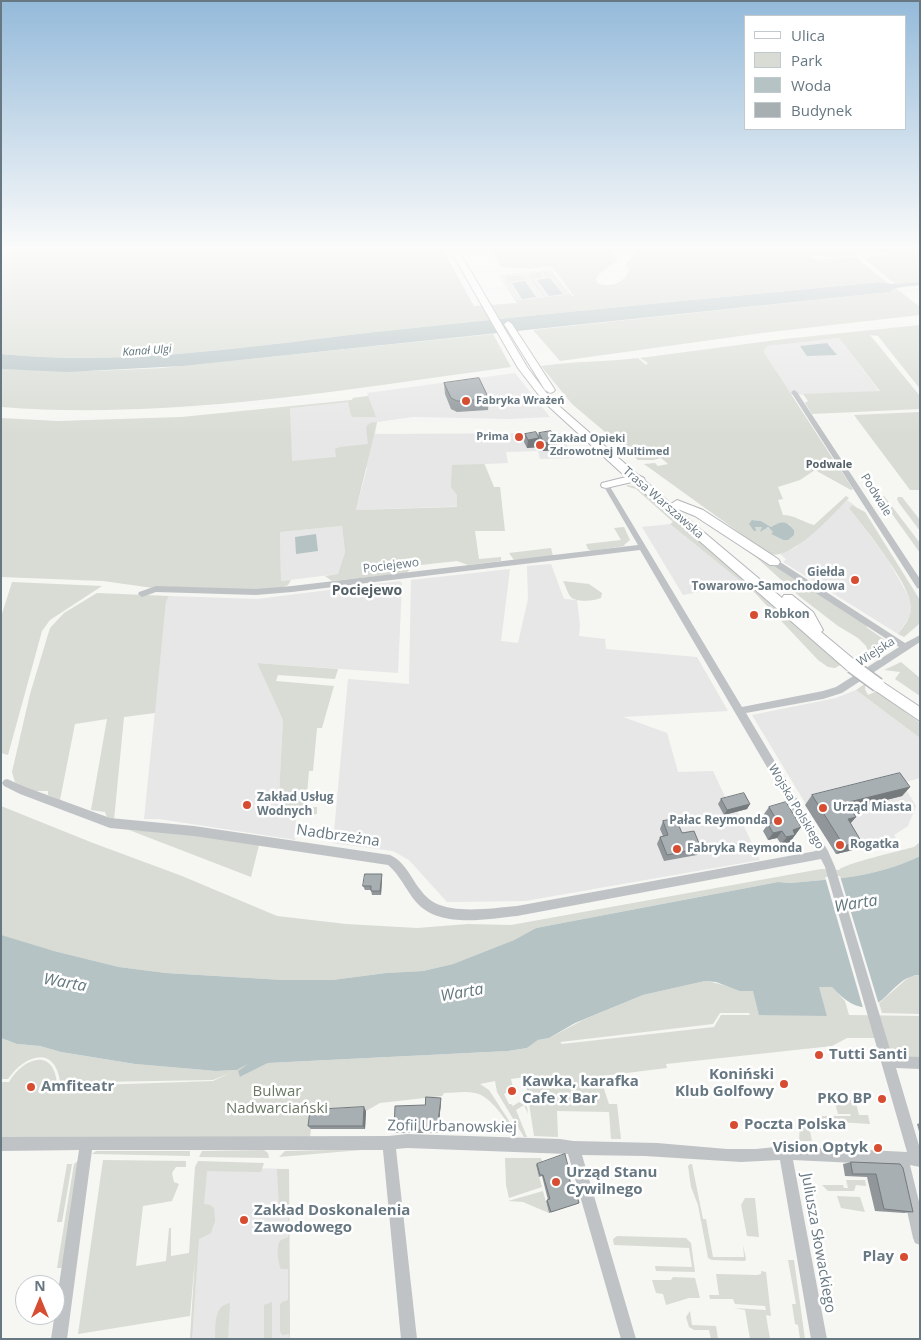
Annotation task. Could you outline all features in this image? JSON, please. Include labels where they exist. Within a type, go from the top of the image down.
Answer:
[{"type":"main road","name":"Trasa Warszawska","points":[[491,311],[521,355],[565,407],[650,482],[808,615],[822,640]]},
{"type":"main road","name":"Trasa Warszawska","points":[[499,311],[533,383],[553,407],[852,666],[920,716]]},
{"type":"main road","points":[[606,485],[635,478],[650,482]]},
{"type":"main road","points":[[678,504],[698,513],[774,562]]},
{"type":"street","name":"Podwale","points":[[794,392],[920,586]]},
{"type":"street","name":"Wojska Polskiego","points":[[606,485],[824,854],[830,867],[918,1159]]},
{"type":"street","name":"Pociejewo","points":[[142,594],[156,589],[274,591],[642,546]]},
{"type":"street","name":"Wiejska","points":[[739,711],[823,695],[839,690],[906,648],[774,562]]},
{"type":"street","points":[[906,648],[920,638]]},
{"type":"street","name":"Nadbrzeżna","points":[[7,783],[24,792],[110,823],[194,831],[390,860],[422,900],[434,909],[446,912],[484,914],[517,911],[824,854]]},
{"type":"street","points":[[888,1062],[920,1063]]},
{"type":"street","name":"Zofii Urbanowskiej","points":[[1,1144],[435,1142],[670,1151],[694,1155],[767,1156],[785,1153],[918,1159]]},
{"type":"street","points":[[389,1143],[409,1339]]},
{"type":"street","points":[[59,1339],[86,1144]]},
{"type":"street","points":[[573,1148],[629,1339]]},
{"type":"street","name":"Juliusza Słowackiego","points":[[785,1153],[819,1339]]},
{"type":"street","points":[[902,1158],[920,1238]]},
{"type":"shaded area","points":[[839,338],[880,392],[791,395],[762,351],[768,346]]},
{"type":"shaded area","points":[[515,373],[550,417],[509,419],[413,417],[377,422],[375,434],[560,433],[574,458],[540,459],[538,451],[506,452],[508,463],[485,464],[494,487],[500,487],[502,505],[356,510],[367,468],[288,465],[286,408],[352,400],[353,398],[368,396],[367,393]]},
{"type":"shaded area","name":"Giełda Towarowo-Samochodowa","points":[[847,500],[857,507],[852,505],[849,508],[888,560],[909,597],[912,607],[910,616],[898,634],[783,562],[786,559],[780,554],[795,548]]},
{"type":"shaded area","points":[[670,524],[745,584],[683,595],[642,527]]},
{"type":"shaded area","points":[[342,526],[345,552],[338,574],[281,581],[280,532]]},
{"type":"shaded area","points":[[551,564],[564,599],[577,600],[580,625],[579,636],[605,639],[606,649],[697,657],[728,711],[623,717],[667,733],[678,772],[713,771],[727,801],[741,798],[747,809],[737,812],[760,860],[525,901],[447,902],[409,860],[393,851],[333,843],[348,679],[409,684],[411,580],[510,569],[501,641],[518,643],[528,599],[527,566]]},
{"type":"shaded area","points":[[400,581],[402,583],[398,673],[257,663],[283,720],[278,812],[281,814],[297,812],[294,837],[296,840],[159,819],[144,819],[166,602],[169,596],[257,599]]},
{"type":"shaded area","points":[[856,690],[920,738],[920,778],[902,783],[916,806],[908,826],[894,835],[896,838],[836,854],[752,715],[836,698]]},
{"type":"shaded area","name":"Zakład Doskonalenia Zawodowego","points":[[202,1167],[289,1169],[290,1339],[190,1339]]},
{"type":"green space","points":[[1,311],[585,311],[447,324],[193,353],[97,358],[1,354]]},
{"type":"green space","points":[[716,311],[920,311],[920,315],[762,333],[560,361],[533,330]]},
{"type":"green space","points":[[920,325],[920,389],[878,336],[870,335],[920,396],[920,409],[812,414],[805,403],[808,401],[803,394],[880,391],[839,338],[768,346],[763,351],[833,459],[822,459],[834,460],[853,489],[851,490],[815,470],[800,480],[778,487],[783,499],[778,500],[783,515],[791,516],[814,525],[846,496],[849,498],[812,535],[800,544],[778,554],[769,554],[644,464],[655,463],[658,466],[668,464],[661,458],[638,460],[572,404],[541,366],[638,358],[646,365],[648,363],[640,358],[784,339]],"holes":[[[752,520],[761,521],[771,527],[789,524],[794,530],[794,535],[783,540],[771,534],[774,532],[767,527],[762,530],[762,527],[755,527],[755,530]]]},
{"type":"green space","points":[[493,334],[511,367],[320,393],[193,406],[65,410],[1,407],[1,369],[93,371],[162,368]]},
{"type":"green space","points":[[368,396],[376,417],[353,417],[348,402],[290,408],[292,461],[336,457],[335,449],[368,444],[366,427],[370,423],[377,422],[356,510],[457,507],[457,495],[451,487],[452,465],[484,464],[494,487],[500,487],[505,531],[475,531],[479,559],[501,557],[501,561],[468,565],[457,561],[412,566],[407,573],[332,581],[325,576],[338,574],[345,552],[342,526],[280,532],[281,581],[291,580],[288,585],[283,587],[261,590],[153,588],[103,581],[1,577],[1,418],[58,421],[181,417],[352,400],[353,398]]},
{"type":"green space","points":[[920,412],[920,490],[910,490],[854,415]]},
{"type":"green space","points":[[626,486],[638,487],[842,664],[835,668],[828,667],[818,660],[753,591],[670,524],[673,522],[636,489]]},
{"type":"green space","points":[[884,496],[920,543],[920,553],[880,497]]},
{"type":"green space","points":[[898,497],[902,497],[920,520],[920,531],[899,503]]},
{"type":"green space","points":[[852,505],[865,512],[920,600],[920,621],[904,637],[898,634],[910,614],[909,596],[895,570],[849,508]]},
{"type":"green space","points":[[704,520],[868,626],[866,627],[885,640],[886,649],[872,660],[866,646],[858,638],[838,626],[799,596],[757,558]]},
{"type":"green space","points":[[624,527],[630,540],[625,546],[591,551],[588,549],[586,544],[621,540],[614,528]]},
{"type":"green space","points":[[551,548],[553,556],[514,560],[509,553]]},
{"type":"green space","points":[[563,581],[589,584],[602,593],[601,598],[585,601],[576,600],[569,594]]},
{"type":"green space","points":[[12,582],[102,586],[50,620],[42,631],[8,755],[1,753],[1,617]]},
{"type":"green space","points":[[97,593],[169,596],[166,602],[155,713],[124,717],[114,820],[107,817],[105,812],[91,810],[107,719],[75,724],[60,800],[48,795],[48,791],[33,791],[15,782],[12,772],[30,694],[50,628],[64,613]]},
{"type":"green space","points":[[901,662],[920,678],[920,696],[895,679],[900,672],[884,670]]},
{"type":"green space","points":[[257,663],[338,669],[335,679],[278,675],[276,681],[334,686],[322,728],[317,728],[313,771],[309,771],[306,807],[317,807],[317,814],[297,815],[296,812],[281,814],[278,812],[283,720]]},
{"type":"green space","points":[[866,683],[865,689],[868,695],[877,691],[920,723],[920,738],[856,690]]},
{"type":"green space","points":[[1,806],[182,876],[277,916],[346,924],[417,928],[468,924],[511,925],[821,869],[839,870],[862,861],[914,847],[920,842],[920,856],[888,869],[856,876],[790,883],[778,882],[536,928],[514,940],[453,964],[423,971],[386,973],[332,980],[283,980],[166,973],[119,967],[4,937],[1,935]]},
{"type":"green space","points":[[129,830],[182,833],[259,845],[251,877]]},
{"type":"green space","points":[[920,975],[920,1014],[882,1013],[879,1003],[910,976]]},
{"type":"green space","name":"Bulwar Nadwarciański","points":[[705,981],[753,991],[827,1016],[818,987],[832,987],[845,1001],[849,1015],[920,1016],[920,1058],[907,1058],[894,1054],[885,1038],[847,1038],[832,1046],[666,1064],[667,1068],[602,1076],[609,1104],[617,1104],[621,1139],[611,1139],[609,1112],[557,1111],[558,1137],[534,1136],[525,1077],[511,1079],[513,1088],[504,1094],[509,1104],[513,1106],[519,1102],[524,1105],[516,1110],[527,1137],[524,1137],[497,1092],[495,1081],[480,1084],[489,1090],[515,1130],[514,1134],[503,1116],[486,1098],[475,1093],[463,1092],[444,1093],[442,1096],[380,1103],[366,1111],[313,1113],[310,1137],[1,1137],[1,1082],[9,1082],[29,1062],[37,1060],[50,1064],[57,1083],[97,1085],[213,1081],[232,1072],[213,1080],[60,1081],[57,1069],[52,1062],[45,1058],[38,1058],[22,1064],[8,1079],[1,1079],[1,1038],[17,1044],[40,1046],[61,1052],[135,1064],[216,1071],[237,1070],[248,1064],[240,1077],[268,1063],[508,1051],[527,1048],[538,1040],[549,1038],[583,1020],[643,995]],"holes":[[[720,1013],[749,1013],[750,1015],[721,1015],[714,1027],[562,1044],[560,1042],[713,1024]]]},
{"type":"green space","points":[[834,1100],[851,1100],[852,1103],[856,1103],[859,1115],[868,1115],[870,1124],[822,1121],[821,1131],[810,1131],[812,1141],[799,1141],[800,1121],[820,1121],[822,1116],[851,1116],[850,1114],[838,1114]]},
{"type":"green space","points":[[373,1149],[279,1157],[285,1151]]},
{"type":"green space","points":[[264,1150],[268,1153],[269,1158],[199,1157],[202,1151]]},
{"type":"green space","points":[[96,1151],[190,1151],[190,1156],[92,1154]]},
{"type":"green space","points":[[505,1158],[541,1158],[543,1163],[536,1166],[542,1187],[509,1198],[506,1185]]},
{"type":"green space","points":[[79,1160],[62,1268],[57,1268],[74,1164]]},
{"type":"green space","points":[[103,1160],[186,1161],[186,1167],[176,1167],[172,1173],[174,1182],[179,1184],[172,1201],[143,1206],[136,1266],[166,1261],[169,1228],[171,1228],[171,1256],[189,1253],[195,1167],[198,1161],[264,1163],[261,1172],[207,1171],[204,1204],[214,1208],[215,1221],[211,1233],[199,1239],[192,1339],[190,1339],[195,1258],[190,1316],[78,1334]]},
{"type":"green space","points":[[67,1164],[72,1164],[62,1222],[57,1222]]},
{"type":"green space","points":[[692,1164],[703,1219],[706,1219],[713,1257],[744,1257],[743,1245],[745,1261],[712,1260],[708,1258],[698,1205],[691,1187],[688,1166]]},
{"type":"green space","points":[[277,1169],[289,1169],[290,1339],[289,1334],[282,1335],[280,1331],[280,1305],[288,1300],[288,1269],[281,1269],[278,1251],[280,1241],[288,1237],[288,1209],[281,1209],[279,1207]]},
{"type":"green space","points":[[846,1180],[865,1180],[866,1186],[856,1185],[854,1191],[828,1191],[822,1185],[843,1185],[844,1188],[848,1188]]},
{"type":"green space","points":[[543,1191],[549,1213],[523,1202],[508,1201]]},
{"type":"green space","points":[[837,1196],[860,1197],[865,1212],[841,1208]]},
{"type":"green space","points":[[745,1198],[755,1198],[759,1237],[747,1236],[741,1205]]},
{"type":"green space","points":[[617,1236],[686,1238],[691,1243],[695,1272],[656,1271],[655,1266],[692,1267],[689,1248],[614,1245],[613,1239]]},
{"type":"green space","points":[[788,1260],[794,1260],[805,1339],[800,1339],[798,1325],[795,1324],[792,1304],[796,1304]]},
{"type":"green space","points":[[761,1271],[766,1272],[771,1316],[766,1315],[770,1339],[750,1339],[745,1310],[734,1308],[766,1310],[765,1306],[735,1304],[733,1299],[710,1299],[709,1295],[719,1295],[716,1274],[757,1275],[761,1274]]},
{"type":"green space","points":[[673,1277],[695,1278],[700,1298],[689,1298],[666,1305],[663,1294],[656,1293],[652,1280],[671,1280]]},
{"type":"green space","points":[[272,1302],[272,1339],[264,1339],[264,1305]]},
{"type":"green space","points":[[230,1303],[228,1339],[215,1339],[218,1312]]},
{"type":"green space","points":[[690,1311],[692,1325],[716,1326],[718,1339],[711,1339],[709,1330],[694,1330],[689,1327],[686,1317]]},
{"type":"water","points":[[586,311],[713,311],[183,366],[67,372],[1,369],[1,354],[97,358],[193,353]]},
{"type":"water","points":[[827,343],[837,355],[807,356],[800,346]]},
{"type":"water","points":[[752,520],[761,521],[771,527],[783,522],[786,523],[794,530],[794,535],[788,540],[783,540],[771,534],[773,532],[768,527],[760,532],[762,527],[755,527],[756,531],[754,531],[749,524]]},
{"type":"water","points":[[316,534],[318,551],[296,554],[295,537]]},
{"type":"water","name":"Warta","points":[[920,856],[920,975],[909,977],[872,1006],[861,1007],[848,1001],[832,987],[819,987],[827,1016],[759,1015],[753,991],[740,991],[716,982],[705,981],[643,995],[575,1023],[549,1038],[538,1040],[527,1048],[508,1051],[268,1063],[240,1077],[238,1071],[248,1064],[237,1070],[216,1071],[135,1064],[61,1052],[40,1046],[17,1044],[1,1038],[1,935],[54,951],[119,967],[166,973],[283,980],[332,980],[386,973],[423,971],[453,964],[514,940],[536,928],[778,882],[790,883],[824,880],[872,873],[888,869]]},
{"type":"pier","points":[[840,876],[879,1005],[869,1009],[863,1008],[825,877]]},
{"type":"building","points":[[479,378],[489,399],[457,401],[451,398],[444,383]]},
{"type":"building","points":[[551,431],[557,441],[544,443],[539,433]]},
{"type":"building","points":[[536,432],[539,438],[528,440],[525,434]]},
{"type":"building","points":[[900,773],[910,787],[849,802],[852,806],[849,807],[856,817],[848,819],[861,841],[844,846],[812,795]]},
{"type":"building","points":[[744,793],[750,804],[727,810],[721,799]]},
{"type":"building","points":[[786,802],[801,827],[793,830],[795,835],[786,837],[782,831],[773,833],[768,824],[777,821],[769,807]]},
{"type":"building","points":[[676,819],[682,833],[694,831],[701,848],[667,855],[660,837],[668,835],[663,821]]},
{"type":"building","points":[[365,874],[382,874],[380,891],[371,891],[371,886],[363,886]]},
{"type":"building","points":[[426,1097],[441,1098],[437,1130],[394,1130],[395,1106],[425,1105]]},
{"type":"building","points":[[364,1107],[363,1126],[308,1126],[310,1110]]},
{"type":"building","name":"Urząd Stanu Cywilnego","points":[[565,1154],[568,1166],[566,1167],[573,1191],[576,1191],[579,1203],[551,1212],[547,1200],[550,1199],[543,1175],[540,1175],[537,1164]]},
{"type":"building","points":[[851,1162],[900,1164],[903,1168],[913,1212],[884,1209],[876,1174],[853,1174]]},
{"type":"place","name":"Fabryka Wrażeń","points":[[466,401]]},
{"type":"place","name":"Prima","points":[[519,437]]},
{"type":"place","name":"Zakład Opieki Zdrowotnej Multimed","points":[[540,445]]},
{"type":"place","name":"Giełda Towarowo-Samochodowa","points":[[855,580]]},
{"type":"place","name":"Robkon","points":[[754,615]]},
{"type":"place","name":"Zakład Usług Wodnych","points":[[247,805]]},
{"type":"place","name":"Urząd Miasta","points":[[823,808]]},
{"type":"place","name":"Pałac Reymonda","points":[[778,821]]},
{"type":"place","name":"Rogatka","points":[[840,845]]},
{"type":"place","name":"Fabryka Reymonda","points":[[677,849]]},
{"type":"place","name":"Tutti Santi","points":[[819,1055]]},
{"type":"place","name":"Koniński Klub Golfowy","points":[[784,1084]]},
{"type":"place","name":"Amfiteatr","points":[[31,1087]]},
{"type":"place","name":"Kawka, karafka Cafe x Bar","points":[[512,1091]]},
{"type":"place","name":"PKO BP","points":[[882,1099]]},
{"type":"place","name":"Poczta Polska","points":[[734,1125]]},
{"type":"place","name":"Vision Optyk","points":[[878,1148]]},
{"type":"place","name":"Urząd Stanu Cywilnego","points":[[556,1182]]},
{"type":"place","name":"Zakład Doskonalenia Zawodowego","points":[[244,1220]]},
{"type":"place","name":"Play","points":[[904,1257]]},
{"type":"district","name":"Podwale","points":[[829,465]]},
{"type":"district","name":"Pociejewo","points":[[367,591]]},
{"type":"water label","name":"Kanał Ulgi","points":[[147,351]]}]
